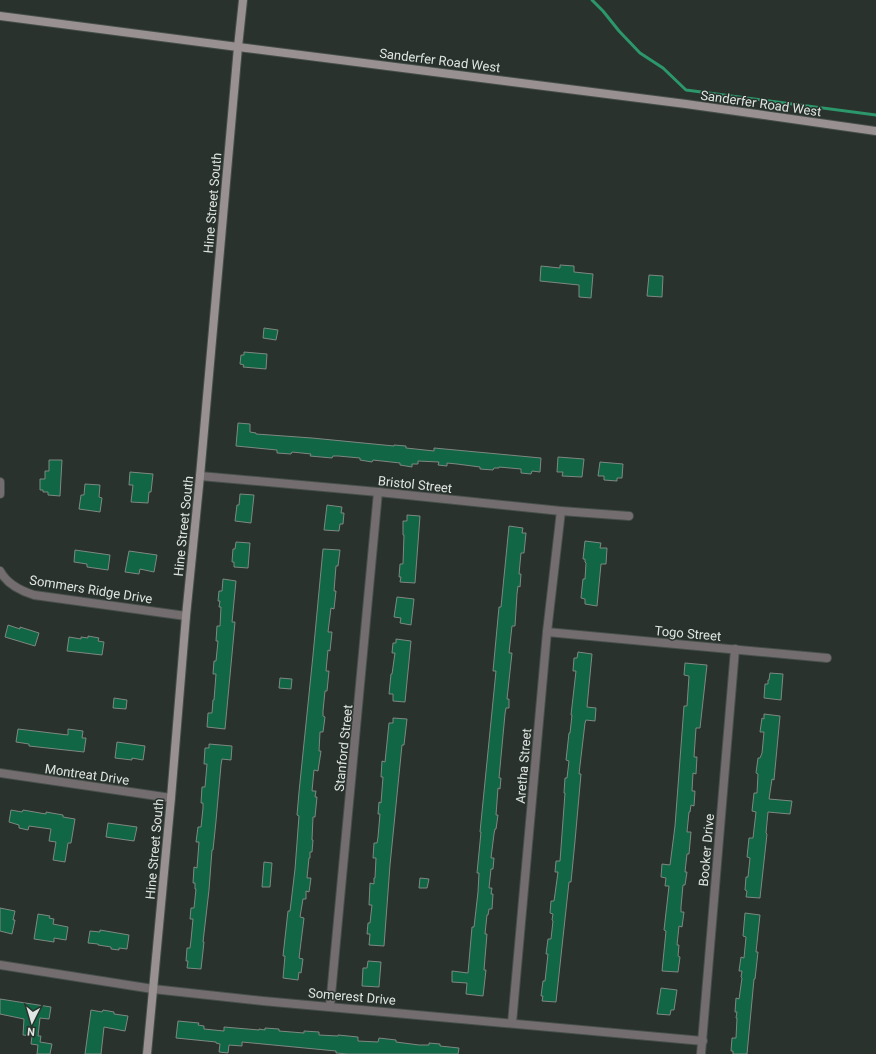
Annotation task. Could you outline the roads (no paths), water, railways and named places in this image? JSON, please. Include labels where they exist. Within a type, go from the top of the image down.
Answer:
[{"type":"street","name":"Hine Street South","points":[[148,1054],[186,616],[243,0]]},
{"type":"street","name":"Sanderfer Road West","points":[[0,16],[686,104],[876,131]]},
{"type":"street","name":"Bristol Street","points":[[200,476],[378,492],[561,511],[628,516]]},
{"type":"street","points":[[0,482],[0,494]]},
{"type":"street","name":"Stanford Street","points":[[330,1006],[378,492]]},
{"type":"street","name":"Aretha Street","points":[[512,1023],[547,632],[561,511]]},
{"type":"street","name":"Sommers Ridge Drive","points":[[0,571],[10,583],[21,591],[34,595],[186,616]]},
{"type":"street","name":"Togo Street","points":[[547,632],[827,658]]},
{"type":"street","name":"Booker Drive","points":[[701,1054],[735,649]]},
{"type":"street","name":"Montreat Drive","points":[[0,774],[171,798]]},
{"type":"street","name":"Somerest Drive","points":[[0,966],[153,989],[263,1001],[703,1041]]},
{"type":"waterway","points":[[592,0],[640,53],[663,68],[686,90],[876,115]]}]
